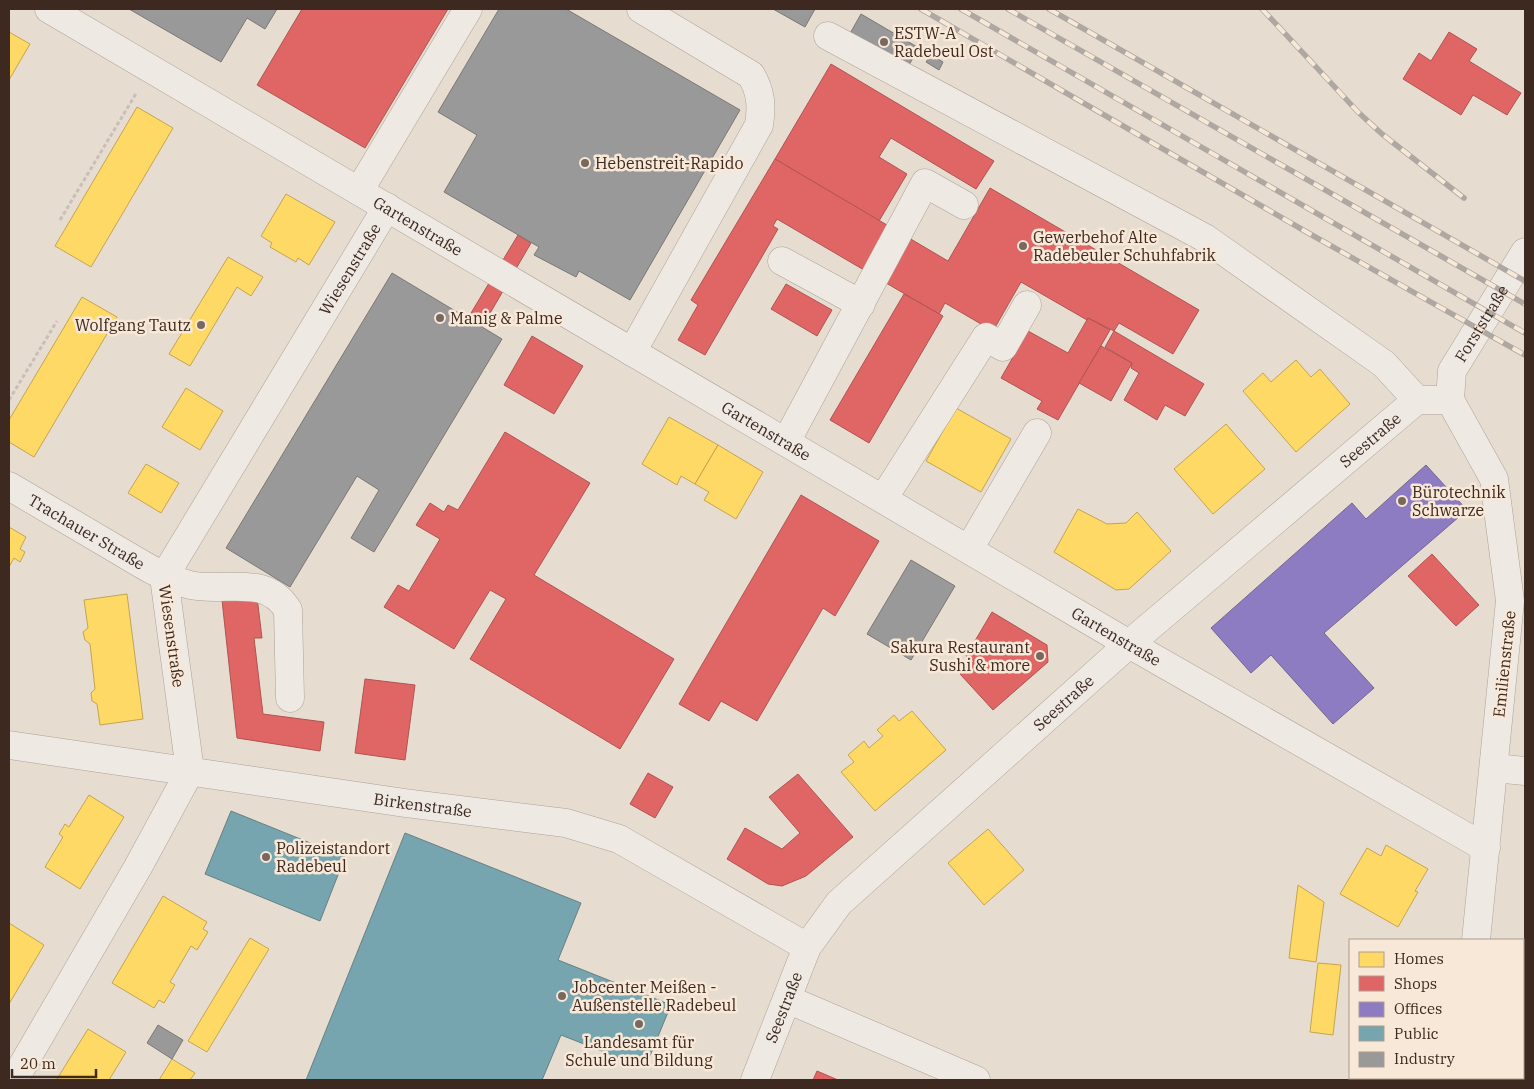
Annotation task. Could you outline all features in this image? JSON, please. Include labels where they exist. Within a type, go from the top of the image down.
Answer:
[{"type":"street","name":"Gartenstraße","points":[[49,9],[1129,644],[1486,848]]},
{"type":"street","points":[[359,191],[468,9]]},
{"type":"street","points":[[632,352],[759,125],[762,106],[758,87],[752,75],[641,9]]},
{"type":"street","points":[[828,36],[1205,238],[1384,364],[1418,400]]},
{"type":"street","points":[[786,442],[925,183],[964,205]]},
{"type":"street","name":"Wiesenstraße","points":[[190,771],[164,577],[387,207]]},
{"type":"street","name":"Forststraße","points":[[1450,400],[1452,371],[1525,252]]},
{"type":"street","points":[[782,260],[861,304]]},
{"type":"street","points":[[883,499],[986,337],[1003,348],[1027,305]]},
{"type":"street","name":"Seestraße","points":[[755,1080],[807,947],[839,902],[1129,644],[1418,400],[1450,400]]},
{"type":"street","name":"Emilienstraße","points":[[1450,400],[1494,478],[1510,601],[1476,939]]},
{"type":"street","points":[[969,549],[1037,434]]},
{"type":"street","name":"Trachauer Straße","points":[[9,486],[164,577],[196,586],[257,587],[269,591],[282,601],[288,610],[290,698]]},
{"type":"street","name":"Birkenstraße","points":[[9,745],[566,823],[619,839],[807,947]]},
{"type":"street","points":[[1494,768],[1525,771]]},
{"type":"street","points":[[14,1080],[138,867],[190,771]]},
{"type":"street","points":[[787,999],[976,1080]]},
{"type":"path","points":[[60,220],[151,68]]},
{"type":"path","points":[[9,400],[57,321]]},
{"type":"building: Homes","points":[[9,32],[30,44],[9,80]]},
{"type":"building: Homes","points":[[137,107],[173,128],[91,267],[55,246]]},
{"type":"building: Homes","points":[[286,194],[335,222],[309,265],[298,258],[296,262],[270,247],[272,243],[261,236]]},
{"type":"building: Homes","name":"Wolfgang Tautz","points":[[228,257],[263,277],[251,296],[237,287],[190,366],[169,354]]},
{"type":"building: Homes","points":[[82,297],[117,317],[34,457],[9,442],[9,420]]},
{"type":"building: Homes","points":[[1296,360],[1311,377],[1320,369],[1350,404],[1296,452],[1243,391],[1263,373],[1271,382]]},
{"type":"building: Homes","points":[[186,388],[223,411],[200,450],[162,427]]},
{"type":"building: Homes","points":[[956,408],[1011,439],[981,492],[926,461]]},
{"type":"building: Homes","points":[[669,417],[718,445],[695,484],[681,476],[677,485],[642,464]]},
{"type":"building: Homes","points":[[1226,424],[1265,469],[1213,514],[1174,469]]},
{"type":"building: Homes","points":[[718,445],[763,472],[736,519],[704,500],[709,492],[695,484]]},
{"type":"building: Homes","points":[[146,464],[179,483],[161,513],[128,493]]},
{"type":"building: Homes","points":[[1078,509],[1107,524],[1126,523],[1137,512],[1171,551],[1129,589],[1116,590],[1054,552]]},
{"type":"building: Homes","points":[[9,527],[26,537],[20,549],[25,552],[20,562],[14,558],[9,567]]},
{"type":"building: Homes","points":[[127,594],[143,719],[100,725],[97,704],[92,701],[91,693],[95,689],[90,644],[85,640],[83,632],[88,628],[84,600]]},
{"type":"building: Homes","points":[[912,711],[946,750],[875,811],[841,772],[854,762],[848,755],[864,741],[869,748],[883,736],[877,730],[894,715],[899,721]]},
{"type":"building: Homes","points":[[89,795],[124,817],[80,889],[45,867],[63,837],[59,834],[65,824],[69,827]]},
{"type":"building: Homes","points":[[988,829],[1024,870],[984,905],[948,863]]},
{"type":"building: Homes","points":[[1386,845],[1428,869],[1415,891],[1418,892],[1398,927],[1340,894],[1367,848],[1381,856]]},
{"type":"building: Homes","points":[[1298,885],[1324,902],[1316,962],[1289,958]]},
{"type":"building: Homes","points":[[163,896],[207,922],[203,929],[208,932],[197,950],[191,946],[170,982],[175,985],[164,1003],[159,1000],[154,1008],[112,983]]},
{"type":"building: Homes","points":[[9,923],[44,945],[9,1004]]},
{"type":"building: Homes","points":[[250,938],[269,949],[207,1052],[188,1041]]},
{"type":"building: Homes","points":[[1318,963],[1341,965],[1333,1035],[1310,1032]]},
{"type":"building: Homes","points":[[88,1029],[126,1052],[109,1080],[58,1080],[57,1079]]},
{"type":"building: Homes","points":[[172,1059],[195,1073],[190,1080],[159,1080]]},
{"type":"building: Homes","points":[[1357,1079],[1416,1079],[1416,1080]]},
{"type":"building: Shops","points":[[302,9],[448,9],[365,148],[257,85]]},
{"type":"building: Shops","points":[[1449,32],[1477,49],[1469,61],[1521,93],[1507,115],[1473,95],[1461,115],[1403,79],[1419,53],[1431,61]]},
{"type":"building: Shops","points":[[831,64],[994,161],[976,189],[891,138],[879,157],[907,174],[879,221],[775,159]]},
{"type":"building: Shops","name":"Gewerbehof Alte Radebeuler Schuhfabrik","points":[[775,159],[948,261],[990,188],[1199,310],[1173,354],[1119,323],[1114,331],[1088,318],[1087,320],[1021,282],[993,331],[945,303],[939,314],[777,219],[773,226],[778,229],[705,355],[678,340],[698,305],[691,300]]},
{"type":"building: Shops","points":[[518,235],[531,243],[482,327],[468,318]]},
{"type":"building: Shops","points":[[786,284],[832,310],[817,336],[771,309]]},
{"type":"building: Shops","points":[[904,294],[943,316],[869,443],[830,420]]},
{"type":"building: Shops","points":[[1088,318],[1110,330],[1058,420],[1037,409],[1042,401],[1001,378],[1028,331],[1068,353]]},
{"type":"building: Shops","points":[[1114,331],[1204,384],[1185,416],[1165,405],[1157,420],[1124,400],[1139,373],[1131,368],[1132,363],[1105,347]]},
{"type":"building: Shops","points":[[532,336],[583,366],[554,414],[504,385]]},
{"type":"building: Shops","points":[[1101,346],[1132,363],[1111,401],[1079,383]]},
{"type":"building: Shops","points":[[505,432],[590,483],[534,575],[674,659],[620,749],[470,659],[506,599],[490,590],[454,649],[384,607],[398,585],[409,591],[440,539],[416,525],[430,503],[444,512],[448,505],[458,510]]},
{"type":"building: Shops","points":[[801,495],[879,541],[835,616],[823,608],[757,721],[721,701],[709,721],[679,704]]},
{"type":"building: Shops","points":[[1432,554],[1479,605],[1456,626],[1408,576]]},
{"type":"building: Shops","points":[[257,597],[262,638],[254,638],[263,714],[324,722],[320,751],[237,738],[222,600]]},
{"type":"building: Shops","points":[[992,612],[1047,645],[1048,662],[993,710],[960,674],[974,661],[966,656]]},
{"type":"building: Shops","points":[[365,679],[415,685],[405,760],[355,753]]},
{"type":"building: Shops","points":[[648,773],[673,787],[655,818],[630,804]]},
{"type":"building: Shops","points":[[798,774],[853,837],[806,876],[782,886],[768,884],[727,859],[745,828],[782,849],[800,833],[769,797]]},
{"type":"building: Shops","points":[[817,1071],[838,1080],[813,1080]]},
{"type":"building: Offices","points":[[1426,465],[1467,510],[1324,633],[1374,688],[1333,724],[1271,655],[1251,673],[1211,628],[1352,503],[1366,519]]},
{"type":"building: Public","points":[[231,811],[345,857],[320,921],[205,874]]},
{"type":"building: Public","points":[[405,833],[581,903],[558,960],[671,1005],[645,1068],[561,1035],[542,1080],[306,1080]]},
{"type":"building: Industry","points":[[129,9],[277,9],[265,29],[247,18],[221,62]]},
{"type":"building: Industry","name":"Hebenstreit-Rapido","points":[[499,9],[566,9],[740,110],[630,300],[579,271],[576,277],[534,255],[539,247],[444,192],[477,135],[438,112]]},
{"type":"building: Industry","points":[[773,9],[815,9],[805,27]]},
{"type":"building: Industry","name":"ESTW-A Radebeul Ost","points":[[861,14],[919,48],[906,70],[848,37]]},
{"type":"building: Industry","points":[[931,55],[943,62],[939,70],[926,62]]},
{"type":"building: Industry","points":[[392,273],[502,339],[374,552],[351,538],[379,490],[357,476],[290,587],[226,548]]},
{"type":"building: Industry","points":[[911,560],[955,586],[911,660],[867,634]]},
{"type":"building: Industry","points":[[158,1025],[183,1040],[172,1059],[147,1043]]},
{"type":"building: Industry","points":[[1525,1029],[1525,1080],[1513,1080],[1524,1079]]},
{"type":"railway","points":[[921,9],[1310,234],[1525,355]]},
{"type":"railway","points":[[961,9],[1525,333]]},
{"type":"railway","points":[[1008,9],[1525,304]]},
{"type":"railway","points":[[1049,9],[1525,281]]},
{"type":"railway","points":[[1262,9],[1358,112],[1382,134],[1464,198]]},
{"type":"place","name":"ESTW-A Radebeul Ost","points":[[884,42]]},
{"type":"place","name":"Hebenstreit-Rapido","points":[[585,163]]},
{"type":"place","name":"Gewerbehof Alte Radebeuler Schuhfabrik","points":[[1023,246]]},
{"type":"place","name":"Manig & Palme","points":[[440,318]]},
{"type":"place","name":"Wolfgang Tautz","points":[[201,325]]},
{"type":"place","name":"Bürotechnik Schwarze","points":[[1402,501]]},
{"type":"place","name":"Sakura Restaurant Sushi & more","points":[[1040,656]]},
{"type":"place","name":"Polizeistandort Radebeul","points":[[266,857]]},
{"type":"place","name":"Jobcenter Meißen - Außenstelle Radebeul","points":[[562,996]]},
{"type":"place","name":"Landesamt für Schule und Bildung","points":[[639,1024]]}]
